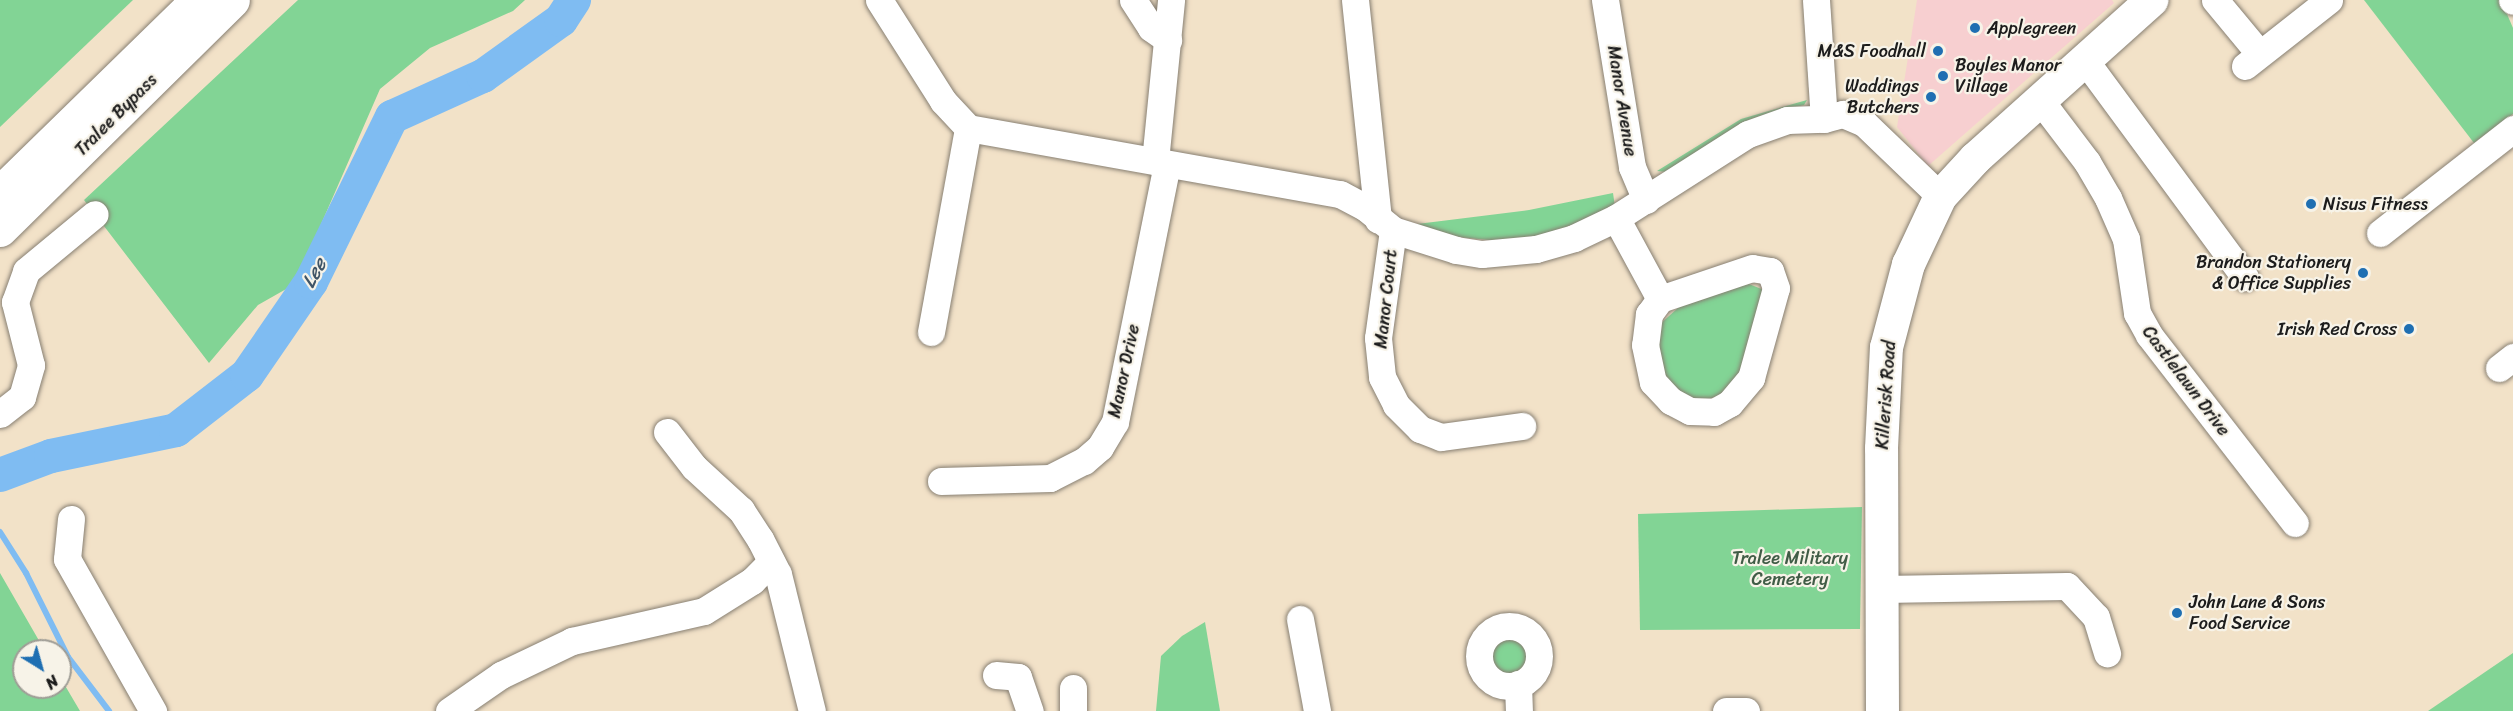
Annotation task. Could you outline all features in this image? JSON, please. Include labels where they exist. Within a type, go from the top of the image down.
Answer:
[{"type":"main road","name":"Tralee Bypass","points":[[0,192],[197,0]]},
{"type":"main road","name":"Tralee Bypass","points":[[0,230],[233,0]]},
{"type":"main road","name":"Killerisk Road","points":[[1882,711],[1881,448],[1886,347],[1908,264],[1940,196],[2084,59],[2151,0]]},
{"type":"street","points":[[879,0],[943,101],[968,129],[1340,194],[1386,225],[1482,254],[1536,249],[1574,238],[1616,218],[1748,134],[1787,120],[1824,119],[1843,114],[1864,123],[1892,147],[1921,182],[1940,196]]},
{"type":"street","points":[[1133,0],[1151,28],[1168,40]]},
{"type":"street","name":"Manor Drive","points":[[941,481],[1050,478],[1084,461],[1100,447],[1115,422],[1161,162],[1171,0]]},
{"type":"street","name":"Manor Court","points":[[1355,0],[1386,225],[1378,338],[1382,377],[1396,405],[1420,429],[1441,437],[1522,426]]},
{"type":"street","name":"Manor Avenue","points":[[1605,0],[1632,167],[1646,200]]},
{"type":"street","points":[[1816,0],[1824,119]]},
{"type":"street","points":[[2215,0],[2252,59],[2330,0]]},
{"type":"street","points":[[2084,59],[2245,277]]},
{"type":"street","name":"Castlelawn Drive","points":[[2040,100],[2087,162],[2108,198],[2126,239],[2137,313],[2149,335],[2295,523]]},
{"type":"street","points":[[931,332],[968,129]]},
{"type":"street","points":[[2380,233],[2513,129]]},
{"type":"street","points":[[0,414],[22,397],[31,365],[15,302],[26,271],[94,214]]},
{"type":"street","points":[[1616,218],[1660,299]]},
{"type":"street","points":[[1752,268],[1770,271],[1776,288],[1751,378],[1730,403],[1714,412],[1690,411],[1671,401],[1653,382],[1645,345],[1649,314],[1660,299],[1752,268]]},
{"type":"street","points":[[667,432],[694,467],[741,510],[771,562],[812,711]]},
{"type":"street","points":[[71,519],[67,559],[153,711]]},
{"type":"street","points":[[449,711],[501,675],[572,641],[704,611],[752,581],[771,562]]},
{"type":"street","points":[[1882,589],[2067,586],[2096,617],[2108,653]]},
{"type":"street","points":[[1300,619],[1317,711]]},
{"type":"street","points":[[996,675],[1018,677],[1030,711]]},
{"type":"street","points":[[1518,684],[1519,711]]},
{"type":"street","points":[[1726,711],[1746,711]]},
{"type":"shaded area","points":[[1917,0],[2112,0],[2114,3],[1928,166],[1897,127]]},
{"type":"green space","points":[[0,0],[133,0],[0,127]]},
{"type":"green space","points":[[298,0],[525,0],[513,11],[430,48],[380,89],[295,284],[258,305],[209,363],[84,200]]},
{"type":"green space","points":[[2364,0],[2501,0],[2513,28],[2513,114],[2474,143]]},
{"type":"green space","points":[[1807,100],[1804,105],[1787,109],[1667,172],[1657,171],[1741,119]]},
{"type":"green space","points":[[1613,193],[1615,207],[1565,232],[1500,241],[1436,235],[1417,224],[1529,210]]},
{"type":"green space","points":[[1749,284],[1764,290],[1765,305],[1732,391],[1697,403],[1668,390],[1656,342],[1659,325],[1689,298]]},
{"type":"green space","name":"Tralee Military Cemetery","points":[[1862,507],[1860,629],[1640,630],[1638,514]]},
{"type":"green space","points":[[0,573],[38,639],[12,639],[12,699],[72,697],[80,711],[0,711]]},
{"type":"green space","points":[[1205,622],[1220,711],[1156,711],[1161,656],[1182,636]]},
{"type":"green space","points":[[1509,635],[1523,641],[1529,655],[1523,669],[1509,675],[1495,669],[1489,655],[1495,641]]},
{"type":"green space","points":[[2513,653],[2513,711],[2428,711]]},
{"type":"waterway","name":"Lee","points":[[0,475],[51,456],[176,430],[247,375],[311,282],[392,117],[483,76],[561,20],[574,0]]},
{"type":"waterway","points":[[0,532],[26,573],[68,657],[109,711]]},
{"type":"place","name":"Applegreen","points":[[1975,28]]},
{"type":"place","name":"M&S Foodhall","points":[[1938,51]]},
{"type":"place","name":"Boyles Manor Village","points":[[1943,76]]},
{"type":"place","name":"Waddings Butchers","points":[[1931,97]]},
{"type":"place","name":"Nisus Fitness","points":[[2311,204]]},
{"type":"place","name":"Brandon Stationery & Office Supplies","points":[[2363,273]]},
{"type":"place","name":"Irish Red Cross","points":[[2409,329]]},
{"type":"place","name":"John Lane & Sons Food Service","points":[[2177,613]]}]
